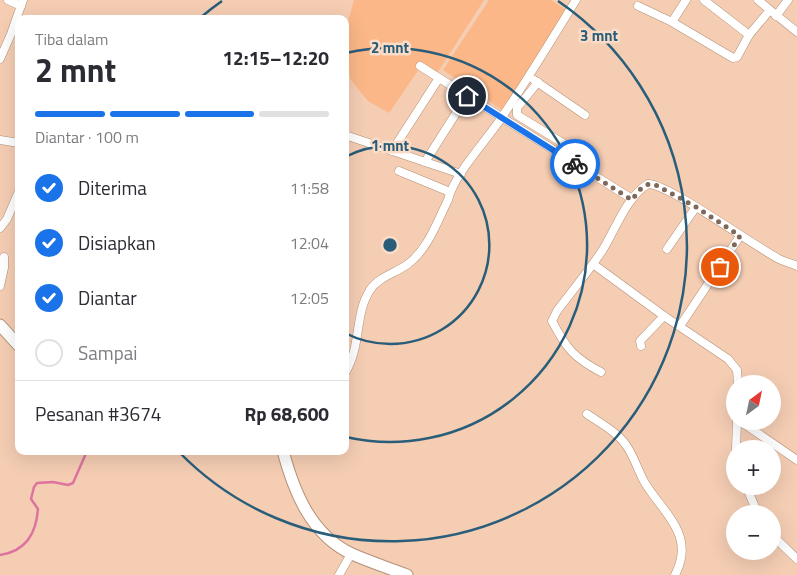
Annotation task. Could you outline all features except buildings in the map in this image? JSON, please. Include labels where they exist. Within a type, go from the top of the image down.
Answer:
[{"type":"street","points":[[8,0],[22,3],[18,15]]},
{"type":"street","points":[[349,366],[356,347],[361,311],[370,289],[376,282],[409,263],[423,248],[448,200],[450,192],[461,174],[502,117],[576,0]]},
{"type":"street","points":[[672,22],[686,0]]},
{"type":"street","points":[[704,0],[749,35]]},
{"type":"street","points":[[758,0],[797,32]]},
{"type":"street","points":[[776,16],[788,0]]},
{"type":"street","points":[[638,6],[672,22],[733,58],[737,57],[749,35],[770,10]]},
{"type":"street","points":[[0,59],[15,25]]},
{"type":"street","points":[[420,66],[632,200]]},
{"type":"street","points":[[528,76],[586,115]]},
{"type":"street","points":[[392,151],[439,78]]},
{"type":"street","points":[[538,82],[520,104],[516,111],[517,115],[566,145]]},
{"type":"street","points":[[424,162],[467,96]]},
{"type":"street","points":[[349,136],[461,174]]},
{"type":"street","points":[[0,140],[15,143]]},
{"type":"street","points":[[399,171],[450,192]]},
{"type":"street","points":[[601,372],[572,354],[552,321],[557,311],[593,264],[641,188],[651,184],[696,207],[780,259],[797,266]]},
{"type":"street","points":[[0,228],[7,219],[15,200]]},
{"type":"street","points":[[667,249],[696,207]]},
{"type":"street","points":[[680,326],[740,236]]},
{"type":"street","points":[[0,286],[4,268],[4,257]]},
{"type":"street","points":[[593,264],[664,316],[728,359],[738,370],[738,375]]},
{"type":"street","points":[[641,346],[640,341],[664,316]]},
{"type":"street","points":[[0,325],[15,342]]},
{"type":"street","points":[[587,414],[609,429],[626,445],[644,482],[663,510],[674,521],[680,533],[683,549],[682,558],[675,575]]},
{"type":"street","points":[[752,430],[797,460]]},
{"type":"street","points":[[283,455],[300,502],[307,514],[328,537],[352,554],[407,575]]},
{"type":"street","points":[[781,544],[797,559]]},
{"type":"street","points":[[340,575],[352,554]]},
{"type":"shaded area","points":[[354,0],[484,0],[436,75],[421,66],[389,113],[368,101],[350,79],[349,18]]},
{"type":"shaded area","points":[[489,0],[551,0],[568,11],[502,110],[443,70]]},
{"type":"waterway","points":[[0,555],[17,550],[28,540],[32,533],[38,509],[31,499],[37,483],[53,482],[68,485],[73,483],[85,455]]},
{"type":"way so far","points":[[575,164],[632,200],[641,188],[648,184],[654,184],[696,207],[740,236],[720,267]]},
{"type":"route","points":[[467,96],[575,164]]}]
